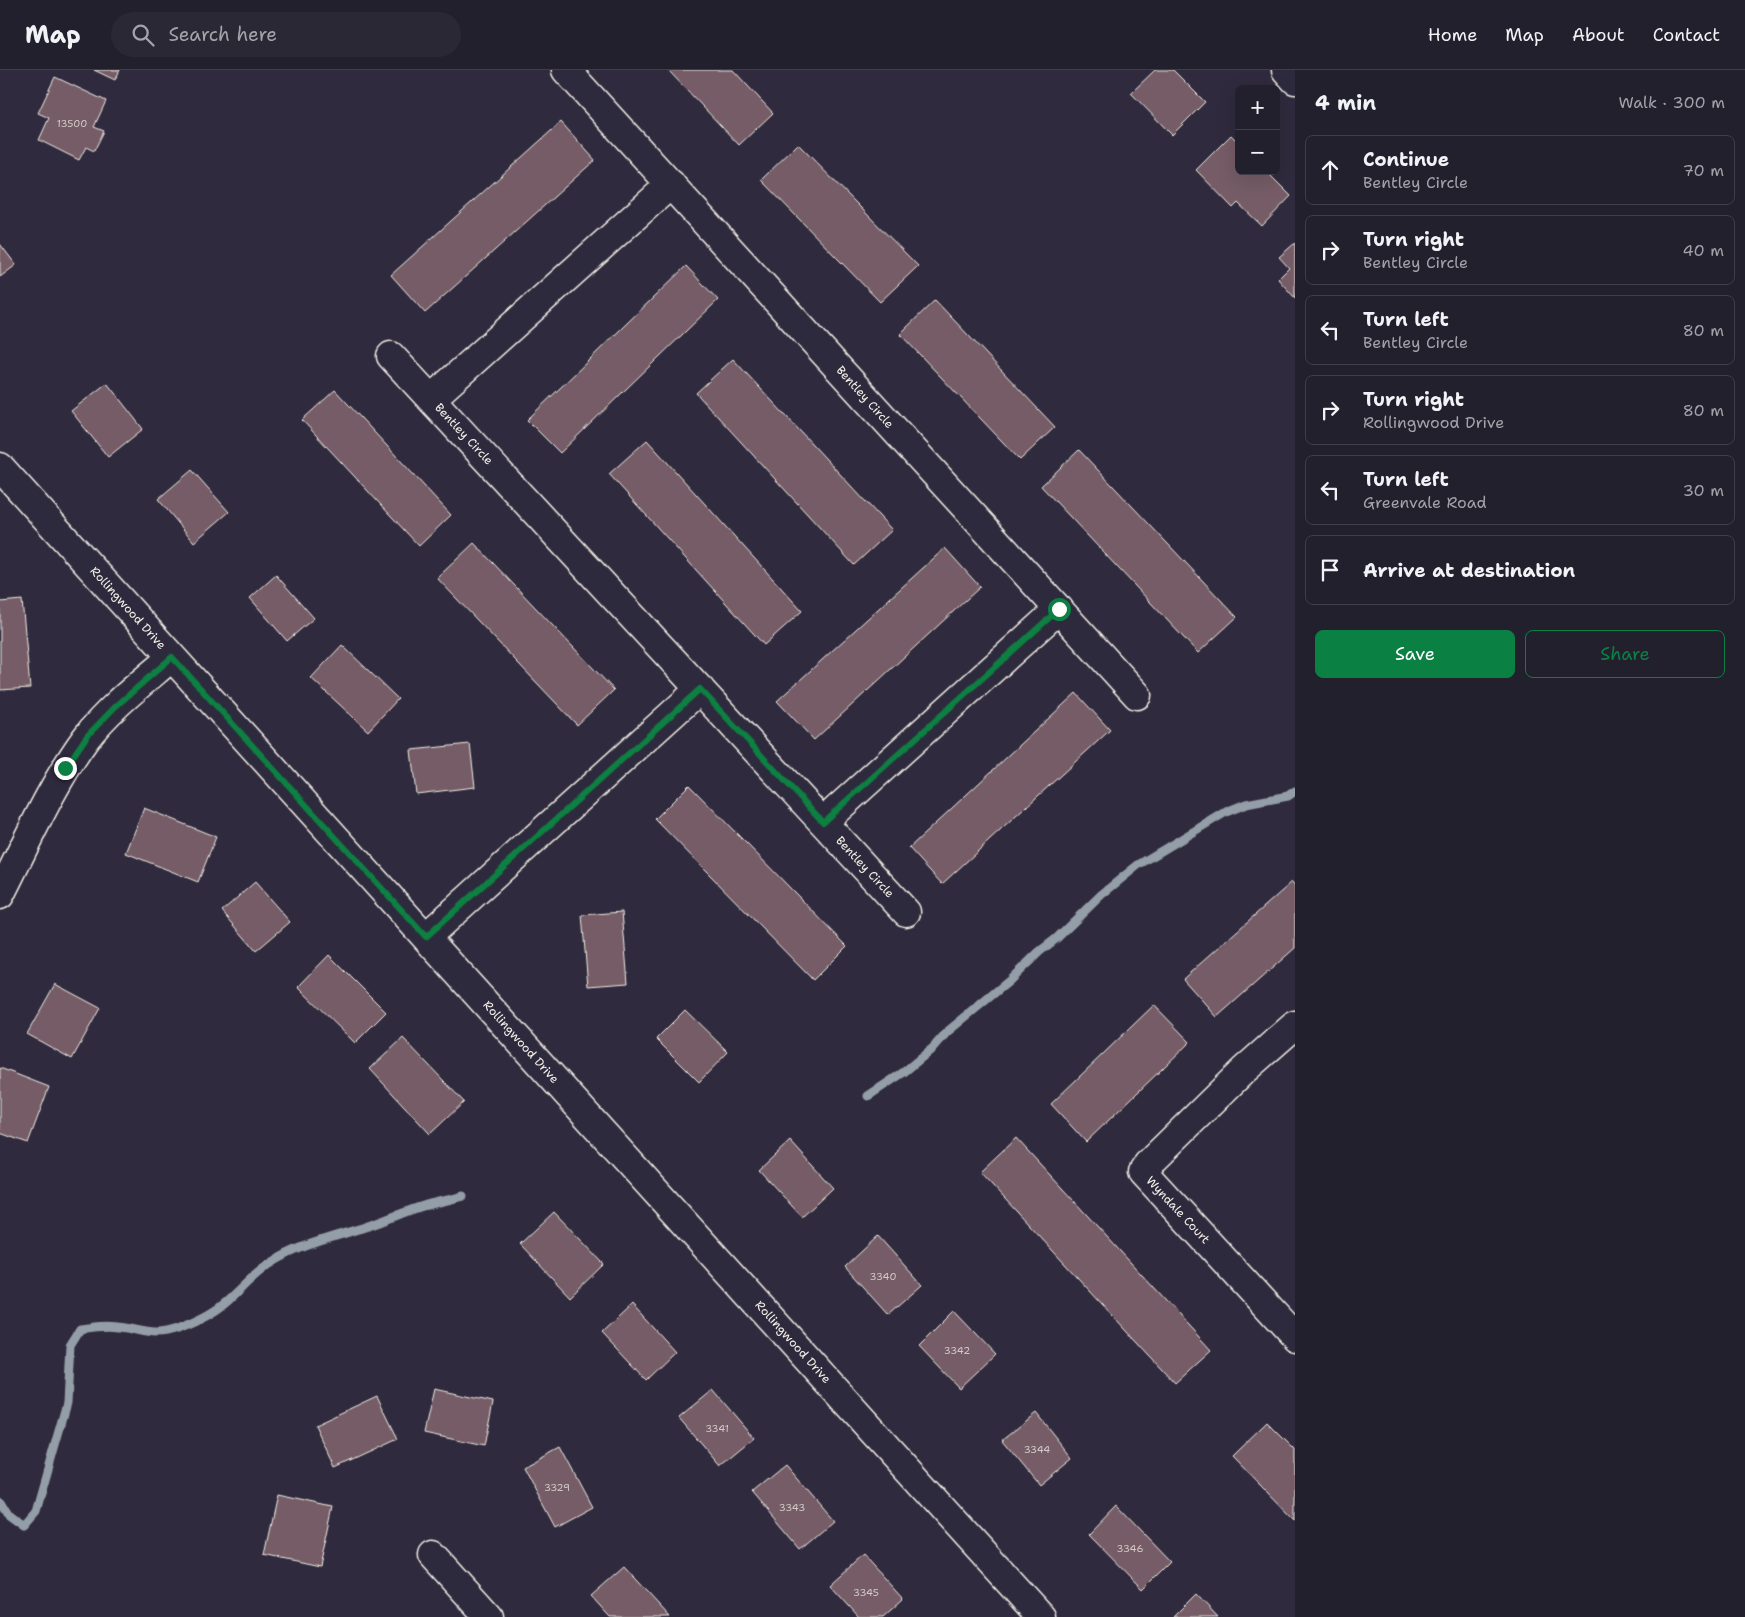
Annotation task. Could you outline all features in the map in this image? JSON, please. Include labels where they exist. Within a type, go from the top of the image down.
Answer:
[{"type":"street","name":"Bentley Circle","points":[[566,70],[1137,695]]},
{"type":"street","points":[[1286,70],[1295,80]]},
{"type":"street","name":"Bentley Circle","points":[[431,398],[670,184]]},
{"type":"street","name":"Bentley Circle","points":[[391,356],[906,912]]},
{"type":"street","name":"Rollingwood Drive","points":[[0,467],[1041,1617]]},
{"type":"street","points":[[823,822],[1059,609]]},
{"type":"street","points":[[0,895],[65,768],[87,736],[115,707],[172,657]]},
{"type":"street","points":[[426,937],[700,689]]},
{"type":"street","name":"Wyndale Court","points":[[1295,1025],[1244,1070],[1148,1164],[1143,1172],[1295,1337]]},
{"type":"street","points":[[433,1555],[489,1617]]},
{"type":"building","points":[[94,70],[120,70],[115,80]]},
{"type":"building","points":[[668,70],[733,70],[773,113],[739,145]]},
{"type":"building","points":[[1155,70],[1173,70],[1205,102],[1172,135],[1131,93]]},
{"type":"building","points":[[55,77],[106,101],[94,127],[104,131],[94,151],[86,147],[79,160],[39,140],[49,118],[38,113]]},
{"type":"building","points":[[561,122],[595,160],[425,313],[391,275]]},
{"type":"building","points":[[1231,135],[1235,139],[1235,175],[1270,175],[1291,196],[1262,226],[1238,203],[1233,208],[1196,170]]},
{"type":"building","points":[[798,144],[918,266],[880,302],[761,180]]},
{"type":"building","points":[[1295,243],[1295,298],[1278,279],[1289,268],[1279,257]]},
{"type":"building","points":[[0,244],[16,265],[0,277]]},
{"type":"building","points":[[686,266],[718,300],[560,453],[527,420]]},
{"type":"building","points":[[935,300],[1055,427],[1020,460],[900,334]]},
{"type":"building","points":[[733,359],[892,530],[854,565],[696,393]]},
{"type":"building","points":[[107,383],[143,429],[108,457],[71,411]]},
{"type":"building","points":[[335,390],[451,515],[419,546],[302,420]]},
{"type":"building","points":[[647,440],[802,611],[764,645],[609,474]]},
{"type":"building","points":[[1079,450],[1237,617],[1198,653],[1041,486]]},
{"type":"building","points":[[192,470],[229,512],[194,542],[158,499]]},
{"type":"building","points":[[474,543],[614,690],[577,725],[437,578]]},
{"type":"building","points":[[945,548],[980,587],[814,740],[777,701]]},
{"type":"building","points":[[276,575],[314,618],[287,641],[250,598]]},
{"type":"building","points":[[22,600],[30,688],[0,690],[0,602]]},
{"type":"building","points":[[342,645],[398,699],[368,731],[311,678]]},
{"type":"building","points":[[1076,693],[1110,730],[942,884],[909,848]]},
{"type":"building","points":[[470,744],[475,787],[416,794],[411,750]]},
{"type":"building","points":[[689,785],[847,946],[813,980],[655,819]]},
{"type":"building","points":[[144,808],[216,837],[198,882],[126,853]]},
{"type":"building","points":[[255,882],[290,922],[256,951],[222,911]]},
{"type":"building","points":[[1292,882],[1295,886],[1295,948],[1217,1017],[1183,979]]},
{"type":"building","points":[[622,912],[628,983],[588,986],[582,915]]},
{"type":"building","points":[[329,955],[386,1012],[355,1043],[298,987]]},
{"type":"building","points":[[55,984],[100,1008],[72,1059],[27,1034]]},
{"type":"building","points":[[1154,1005],[1190,1042],[1086,1142],[1051,1104]]},
{"type":"building","points":[[685,1010],[728,1052],[699,1082],[656,1039]]},
{"type":"building","points":[[403,1038],[464,1102],[430,1134],[370,1069]]},
{"type":"building","points":[[0,1068],[49,1087],[28,1143],[0,1133]]},
{"type":"building","points":[[1016,1138],[1211,1350],[1175,1383],[980,1172]]},
{"type":"building","points":[[790,1141],[833,1188],[802,1217],[759,1170]]},
{"type":"building","points":[[554,1212],[604,1264],[570,1297],[520,1244]]},
{"type":"building","points":[[878,1236],[922,1285],[888,1315],[845,1267]]},
{"type":"building","points":[[632,1305],[675,1352],[646,1380],[602,1333]]},
{"type":"building","points":[[954,1311],[995,1354],[959,1388],[919,1346]]},
{"type":"building","points":[[434,1389],[493,1402],[484,1446],[424,1433]]},
{"type":"building","points":[[713,1390],[754,1438],[720,1466],[679,1418]]},
{"type":"building","points":[[377,1396],[398,1439],[335,1468],[315,1425]]},
{"type":"building","points":[[1036,1413],[1072,1458],[1039,1485],[1002,1440]]},
{"type":"building","points":[[1267,1422],[1295,1450],[1295,1521],[1232,1456]]},
{"type":"building","points":[[560,1447],[592,1507],[555,1527],[523,1467]]},
{"type":"building","points":[[785,1465],[833,1521],[800,1549],[752,1492]]},
{"type":"building","points":[[277,1495],[333,1507],[320,1567],[264,1555]]},
{"type":"building","points":[[1116,1506],[1170,1562],[1143,1589],[1089,1534]]},
{"type":"building","points":[[863,1555],[903,1599],[883,1617],[859,1617],[830,1585]]},
{"type":"building","points":[[624,1567],[670,1617],[610,1617],[591,1596]]},
{"type":"building","points":[[1196,1594],[1218,1617],[1173,1617]]},
{"type":"waterway","points":[[868,1096],[904,1072],[933,1048],[947,1032],[1009,981],[1101,895],[1138,865],[1226,812],[1246,804],[1288,796],[1295,791]]},
{"type":"waterway","points":[[0,1500],[9,1514],[24,1525],[36,1511],[67,1403],[70,1345],[80,1329],[113,1326],[153,1333],[177,1329],[219,1308],[264,1268],[281,1257],[316,1242],[372,1225],[416,1208],[463,1196]]},
{"type":"route","points":[[65,768],[87,736],[115,707],[172,657],[426,937],[700,689],[823,822],[1059,609]]}]
